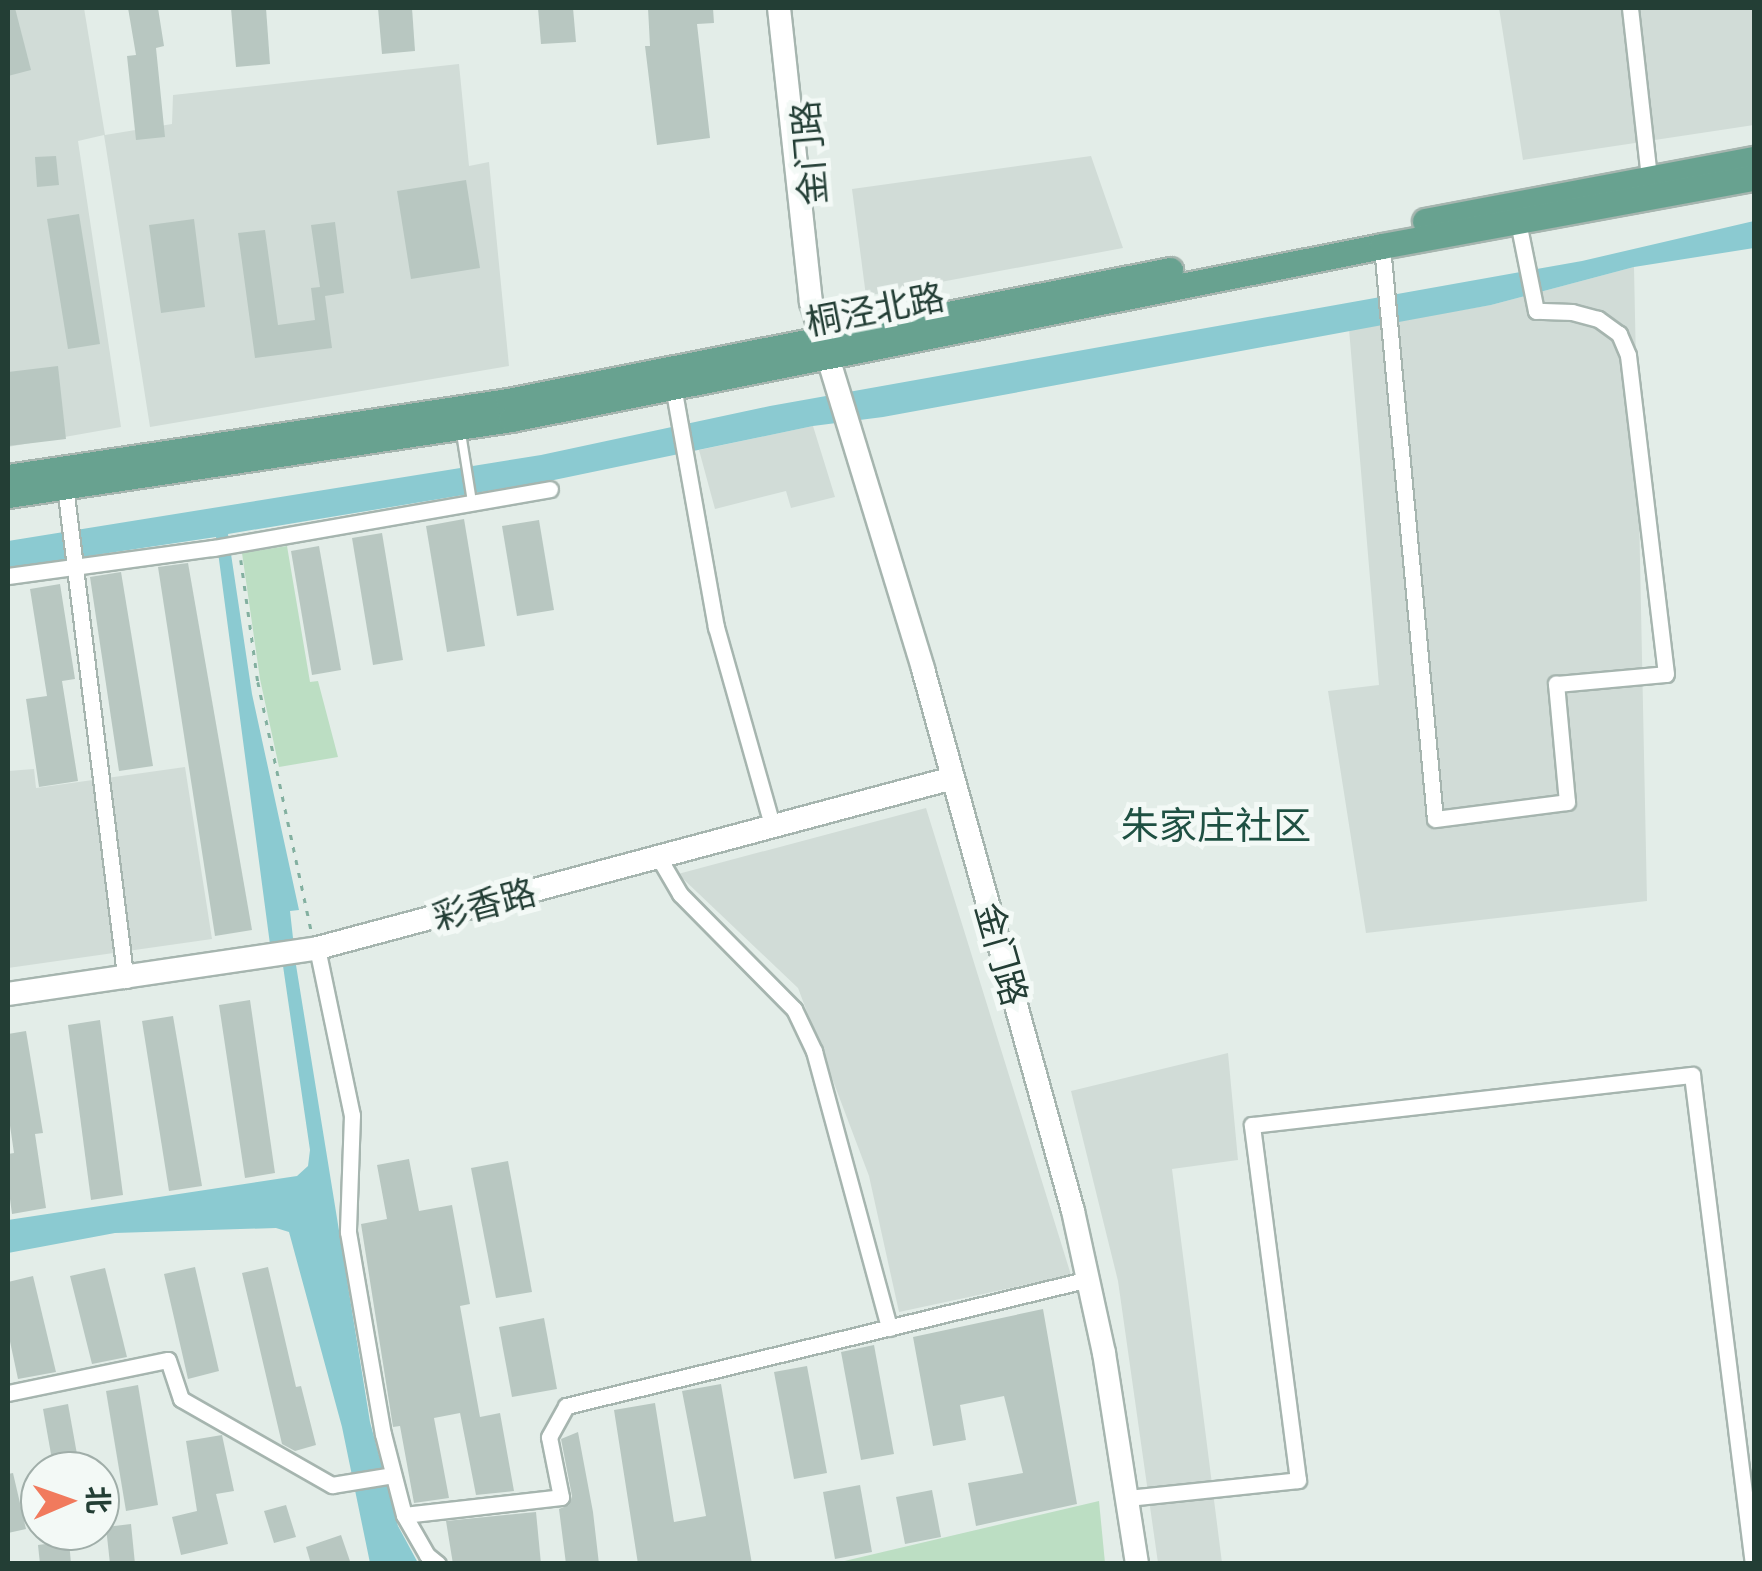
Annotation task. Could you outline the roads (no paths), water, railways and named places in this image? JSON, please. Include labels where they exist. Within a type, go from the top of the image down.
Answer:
[{"type":"main road","name":"金门路","points":[[780,8],[802,249],[834,380],[953,778],[1089,1279],[1138,1564]]},
{"type":"main road","name":"金门路","points":[[795,8],[826,342]]},
{"type":"main road","name":"桐泾北路","points":[[8,495],[460,428],[673,386],[826,342],[1382,246],[1650,178],[1754,160]]},
{"type":"main road","name":"桐泾北路","points":[[8,477],[508,401],[1516,212],[1754,178]]},
{"type":"main road","name":"彩香路","points":[[8,994],[126,980],[316,949],[953,778]]},
{"type":"street","points":[[1630,8],[1650,178]]},
{"type":"street","points":[[1382,246],[1435,820],[1567,802],[1556,684],[1666,674],[1628,355],[1619,334],[1598,319],[1572,312],[1536,311],[1516,212]]},
{"type":"street","points":[[673,386],[716,627],[773,828]]},
{"type":"street","points":[[64,486],[73,530],[126,980]]},
{"type":"street","points":[[8,576],[77,562],[238,544],[550,489]]},
{"type":"street","points":[[659,858],[680,894],[794,1010],[808,1037],[889,1328]]},
{"type":"street","points":[[316,949],[352,1115],[348,1232],[390,1475],[404,1515],[427,1555],[438,1564]]},
{"type":"street","points":[[1128,1498],[1298,1480],[1252,1125],[1692,1075],[1753,1564]]},
{"type":"street","points":[[404,1515],[561,1497],[550,1437],[566,1406],[1089,1279]]},
{"type":"street","points":[[8,1393],[168,1360],[181,1399],[332,1484],[390,1475]]},
{"type":"lane","points":[[460,428],[471,500]]},
{"type":"water","points":[[1754,221],[1754,248],[1634,267],[1491,305],[883,417],[813,426],[554,480],[228,534],[252,694],[299,910],[290,911],[296,965],[370,1422],[398,1526],[418,1563],[370,1563],[342,1427],[289,1232],[276,1228],[115,1233],[8,1253],[8,1220],[297,1176],[308,1166],[310,1150],[283,966],[273,967],[216,537],[8,568],[8,541],[541,455],[770,406],[1582,261]]},
{"type":"district","name":"朱家庄社区","points":[[1216,826]]}]
